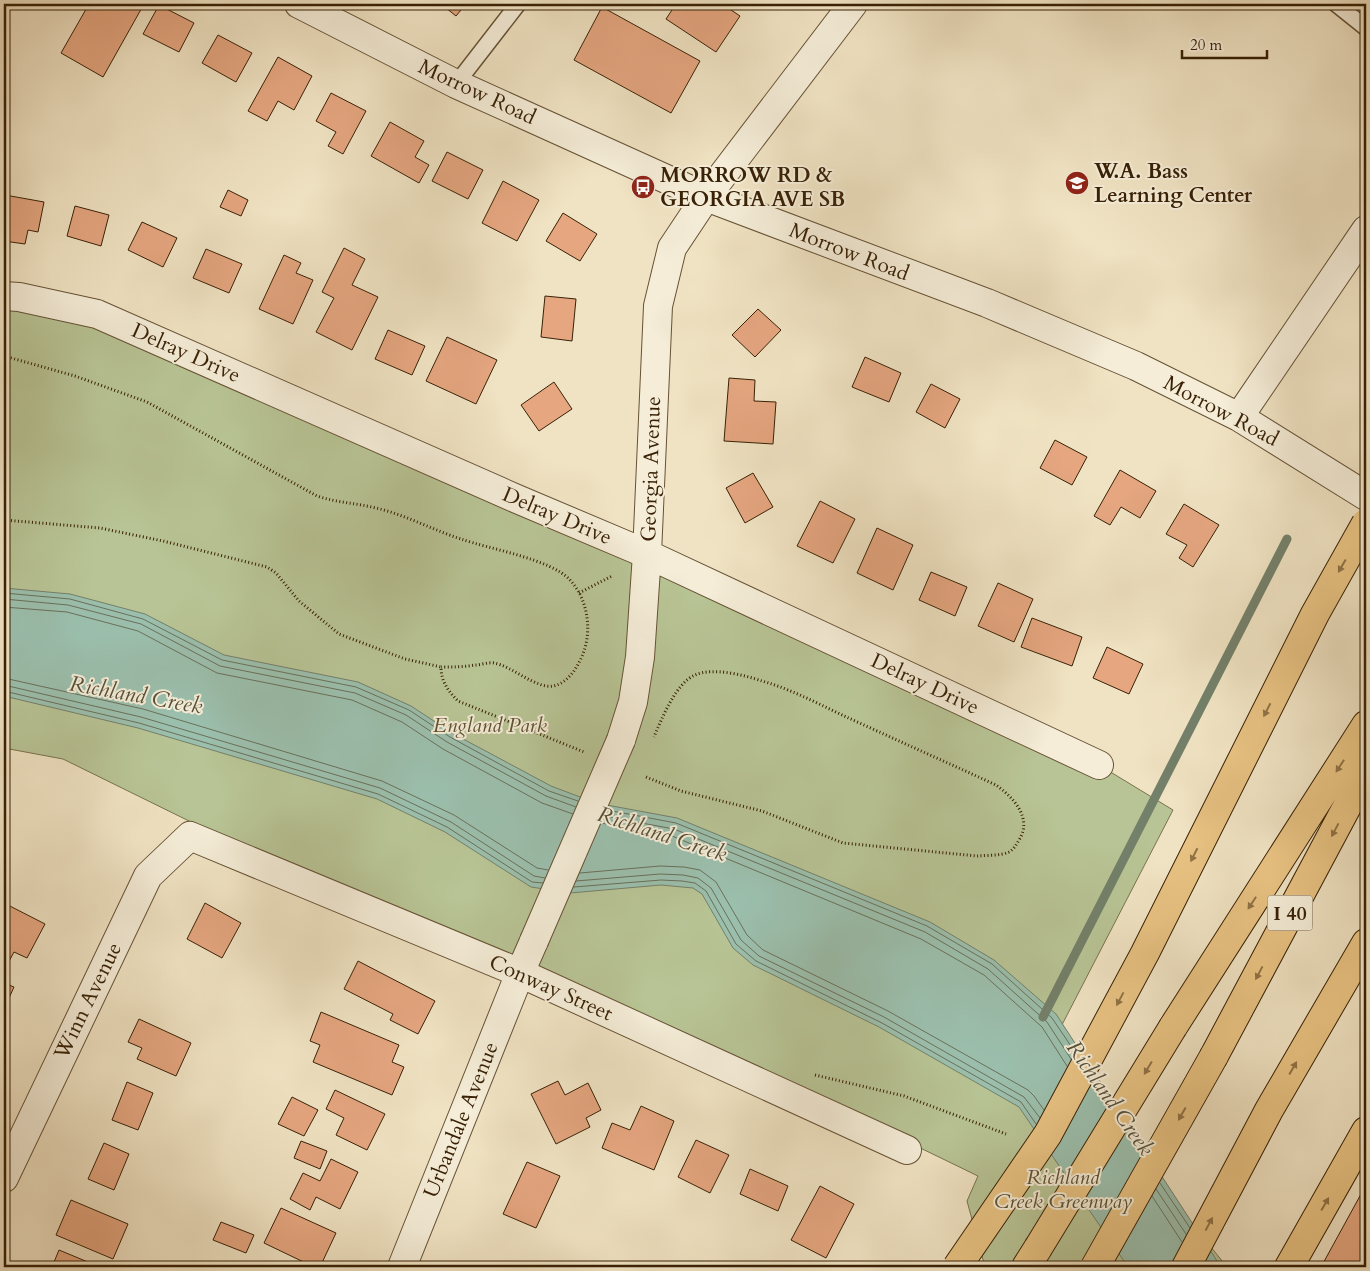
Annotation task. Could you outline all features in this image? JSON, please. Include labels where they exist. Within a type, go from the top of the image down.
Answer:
[{"type":"highway","points":[[957,1267],[1048,1134],[1145,953],[1315,614],[1366,523]]},
{"type":"highway","points":[[1032,1258],[1173,1027],[1366,725]]},
{"type":"highway","name":"I 40","points":[[1095,1267],[1214,1056],[1366,771]]},
{"type":"highway","points":[[1186,1267],[1269,1110],[1366,943]]},
{"type":"highway","points":[[1289,1267],[1366,1131]]},
{"type":"street","name":"Morrow Road","points":[[299,4],[456,84],[706,197],[987,303],[1136,366],[1239,416],[1366,496]]},
{"type":"street","name":"Georgia Avenue","points":[[520,973],[621,740],[629,717],[637,680],[647,554],[658,306],[672,248],[706,197],[853,4]]},
{"type":"street","points":[[1239,416],[1366,230]]},
{"type":"street","name":"Delray Drive","points":[[4,296],[19,297],[97,314],[517,499],[647,554],[1099,765]]},
{"type":"street","name":"Conway Street","points":[[190,836],[520,973],[907,1150]]},
{"type":"street","name":"Winn Avenue","points":[[4,1178],[148,876],[190,836]]},
{"type":"street","name":"Urbandale Avenue","points":[[402,1267],[520,973]]},
{"type":"lane","points":[[456,84],[518,4]]},
{"type":"lane","points":[[1336,4],[1366,28]]},
{"type":"path","points":[[4,356],[75,376],[147,402],[317,496],[336,502],[375,508],[405,516],[461,539],[535,560],[557,571],[570,580],[586,608],[587,637],[584,652],[570,676],[561,684],[552,686],[539,685],[527,677],[493,663],[441,667],[404,659],[338,634],[299,601],[276,573],[267,567],[163,541],[100,528],[4,520]]},
{"type":"path","points":[[579,593],[612,576]]},
{"type":"path","points":[[441,667],[441,676],[445,685],[450,694],[458,701],[587,753]]},
{"type":"path","points":[[646,777],[681,791],[762,811],[843,843],[977,856],[1008,852],[1015,847],[1024,827],[1020,810],[1007,793],[996,785],[812,701],[762,681],[717,671],[693,675],[677,692],[663,716],[652,741]]},
{"type":"path","points":[[904,1096],[1006,1134]]},
{"type":"green space","name":"England Park","points":[[4,296],[59,305],[1099,765],[1173,810],[1050,1048],[1227,1267],[985,1267],[967,1201],[978,1176],[805,1092],[378,914],[63,759],[4,748]]},
{"type":"water","name":"Richland Creek","points":[[4,588],[70,594],[145,614],[224,655],[358,682],[411,706],[452,733],[551,786],[596,803],[677,818],[930,922],[994,960],[1056,1014],[1221,1267],[1128,1267],[1019,1107],[879,1027],[753,965],[733,948],[702,894],[693,888],[661,885],[570,893],[531,887],[445,832],[377,799],[138,728],[4,696]]},
{"type":"building","points":[[89,4],[144,4],[103,77],[61,53]]},
{"type":"building","points":[[441,4],[466,4],[456,16]]},
{"type":"building","points":[[676,4],[722,4],[740,16],[716,52],[666,19]]},
{"type":"building","points":[[159,5],[194,23],[179,52],[143,34]]},
{"type":"building","points":[[602,7],[700,61],[671,113],[574,60]]},
{"type":"building","points":[[218,35],[252,53],[236,82],[202,63]]},
{"type":"building","points":[[278,57],[312,76],[294,110],[278,101],[267,121],[248,111]]},
{"type":"building","points":[[331,93],[366,111],[343,154],[328,146],[336,132],[316,121]]},
{"type":"building","points":[[390,122],[424,141],[415,157],[429,165],[419,183],[371,156]]},
{"type":"building","points":[[447,152],[483,170],[468,199],[432,181]]},
{"type":"building","points":[[503,181],[539,200],[517,241],[482,223]]},
{"type":"building","points":[[228,190],[248,200],[241,216],[220,207]]},
{"type":"building","points":[[5,195],[44,202],[38,232],[28,230],[25,244],[4,241]]},
{"type":"building","points":[[75,206],[109,215],[101,246],[67,236]]},
{"type":"building","points":[[563,213],[597,234],[580,261],[546,241]]},
{"type":"building","points":[[142,222],[177,238],[163,267],[128,250]]},
{"type":"building","points":[[344,248],[365,259],[352,285],[378,297],[352,350],[316,332],[334,298],[322,292]]},
{"type":"building","points":[[206,249],[242,264],[229,293],[193,278]]},
{"type":"building","points":[[284,255],[301,263],[296,273],[313,280],[293,324],[259,309]]},
{"type":"building","points":[[545,296],[576,299],[572,341],[541,337]]},
{"type":"building","points":[[758,309],[781,330],[755,357],[732,335]]},
{"type":"building","points":[[388,330],[425,346],[412,375],[375,359]]},
{"type":"building","points":[[447,337],[497,360],[476,404],[426,381]]},
{"type":"building","points":[[865,357],[901,373],[889,402],[852,387]]},
{"type":"building","points":[[729,378],[755,380],[754,401],[776,402],[773,444],[724,441]]},
{"type":"building","points":[[554,382],[572,409],[539,431],[521,405]]},
{"type":"building","points":[[931,384],[960,399],[945,428],[916,412]]},
{"type":"building","points":[[1055,440],[1087,457],[1072,485],[1040,468]]},
{"type":"building","points":[[1120,470],[1156,491],[1140,518],[1121,507],[1110,525],[1094,516]]},
{"type":"building","points":[[753,473],[773,507],[745,523],[726,488]]},
{"type":"building","points":[[820,501],[855,519],[833,563],[797,546]]},
{"type":"building","points":[[1184,504],[1219,525],[1193,567],[1179,558],[1187,545],[1166,534]]},
{"type":"building","points":[[877,528],[913,545],[893,590],[857,573]]},
{"type":"building","points":[[931,572],[967,587],[955,616],[919,600]]},
{"type":"building","points":[[998,583],[1033,599],[1014,642],[978,626]]},
{"type":"building","points":[[1032,618],[1082,637],[1072,666],[1021,647]]},
{"type":"building","points":[[1107,647],[1143,664],[1129,694],[1093,678]]},
{"type":"building","points":[[205,903],[241,923],[222,958],[187,939]]},
{"type":"building","points":[[6,904],[45,924],[27,958],[14,952],[7,965],[4,964],[4,908]]},
{"type":"building","points":[[358,961],[435,1001],[418,1034],[390,1020],[393,1014],[344,989]]},
{"type":"building","points":[[4,983],[14,987],[4,1009]]},
{"type":"building","points":[[321,1012],[399,1045],[392,1062],[404,1067],[392,1095],[313,1062],[320,1045],[310,1041]]},
{"type":"building","points":[[139,1019],[191,1043],[176,1076],[137,1059],[142,1048],[128,1042]]},
{"type":"building","points":[[558,1081],[565,1095],[588,1083],[601,1110],[586,1118],[590,1127],[556,1144],[531,1094]]},
{"type":"building","points":[[127,1082],[153,1093],[138,1130],[112,1120]]},
{"type":"building","points":[[335,1090],[385,1114],[367,1150],[336,1135],[344,1118],[326,1109]]},
{"type":"building","points":[[292,1097],[318,1110],[304,1136],[278,1124]]},
{"type":"building","points":[[641,1106],[674,1121],[654,1170],[602,1148],[612,1123],[630,1130]]},
{"type":"building","points":[[696,1140],[729,1155],[710,1193],[678,1177]]},
{"type":"building","points":[[301,1141],[327,1151],[320,1169],[294,1158]]},
{"type":"building","points":[[104,1143],[129,1154],[114,1190],[88,1179]]},
{"type":"building","points":[[331,1159],[358,1172],[340,1209],[316,1197],[310,1210],[290,1199],[303,1173],[320,1181]]},
{"type":"building","points":[[527,1162],[560,1176],[536,1228],[503,1214]]},
{"type":"building","points":[[750,1169],[788,1186],[778,1211],[740,1194]]},
{"type":"building","points":[[1366,1185],[1366,1267],[1321,1267]]},
{"type":"building","points":[[820,1186],[854,1204],[826,1258],[791,1240]]},
{"type":"building","points":[[71,1200],[128,1224],[113,1259],[56,1235]]},
{"type":"building","points":[[281,1208],[336,1233],[320,1267],[314,1267],[264,1243]]},
{"type":"building","points":[[221,1222],[254,1235],[246,1253],[213,1240]]},
{"type":"building","points":[[59,1250],[100,1267],[52,1267]]},
{"type":"waterway","points":[[1043,1017],[1287,539]]},
{"type":"place","name":"W.A. Bass Learning Center","points":[[1077,183]]},
{"type":"place","name":"MORROW RD & GEORGIA AVE SB","points":[[643,187]]},
{"type":"park label","name":"Richland Creek Greenway","points":[[1063,1189]]}]
